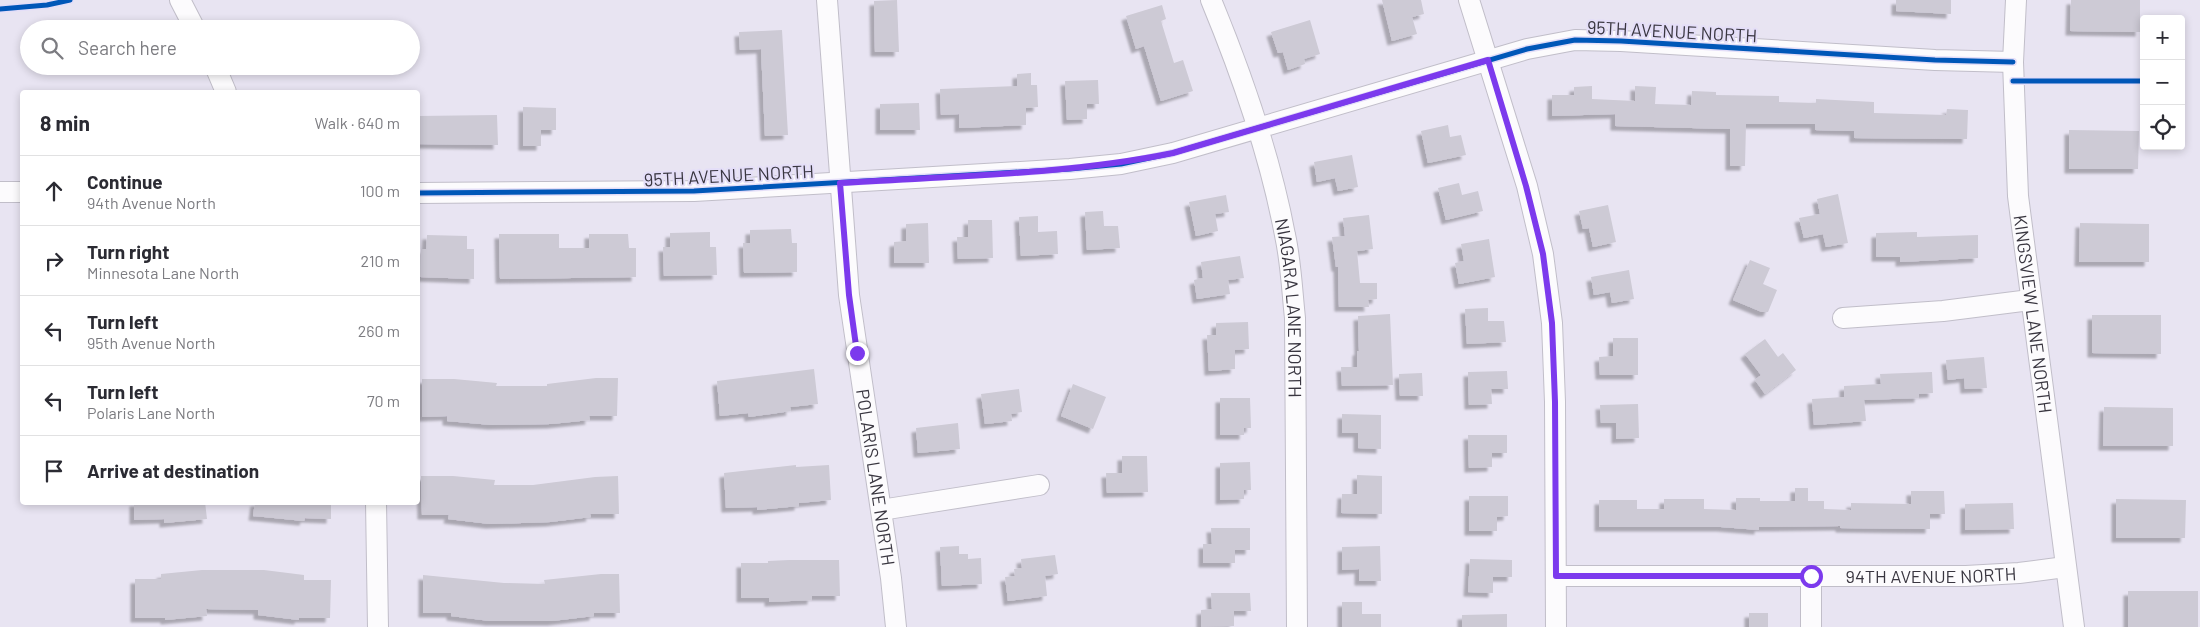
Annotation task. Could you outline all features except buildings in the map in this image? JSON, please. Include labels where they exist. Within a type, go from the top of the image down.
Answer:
[{"type":"street","points":[[180,0],[190,20]]},
{"type":"street","name":"POLARIS LANE NORTH","points":[[827,0],[849,295],[881,510],[896,627]]},
{"type":"street","name":"NIAGARA LANE NORTH","points":[[1211,0],[1230,46],[1257,130],[1285,235],[1295,318],[1297,627]]},
{"type":"street","points":[[1469,0],[1526,186],[1543,254],[1552,323],[1555,402],[1556,627]]},
{"type":"street","name":"KINGSVIEW LANE NORTH","points":[[2016,0],[2013,62],[2018,196],[2030,300],[2074,627]]},
{"type":"street","name":"95TH AVENUE NORTH","points":[[420,193],[694,192],[1070,169],[1120,164],[1173,153],[1257,130],[1527,49],[1575,40],[1716,46],[1935,60],[2013,62]]},
{"type":"street","points":[[219,75],[225,90]]},
{"type":"street","points":[[0,192],[20,192]]},
{"type":"street","points":[[1843,318],[1943,311],[2030,300]]},
{"type":"street","points":[[881,510],[1039,485]]},
{"type":"street","points":[[376,505],[378,627]]},
{"type":"street","name":"94TH AVENUE NORTH","points":[[1556,576],[1966,576],[2018,573],[2065,567]]},
{"type":"street","points":[[1811,576],[1811,627]]},
{"type":"cycle path","points":[[0,9],[47,5],[70,0]]},
{"type":"cycle path","points":[[420,193],[694,191],[1070,169],[1121,164],[1173,153],[1527,49],[1575,40],[1621,41],[1935,60],[2013,62]]},
{"type":"cycle path","points":[[2013,81],[2140,81]]},
{"type":"route","points":[[857,353],[849,295],[840,183],[1070,169],[1120,164],[1173,153],[1257,130],[1488,60],[1526,186],[1543,254],[1552,323],[1555,402],[1556,576],[1811,576]]}]
